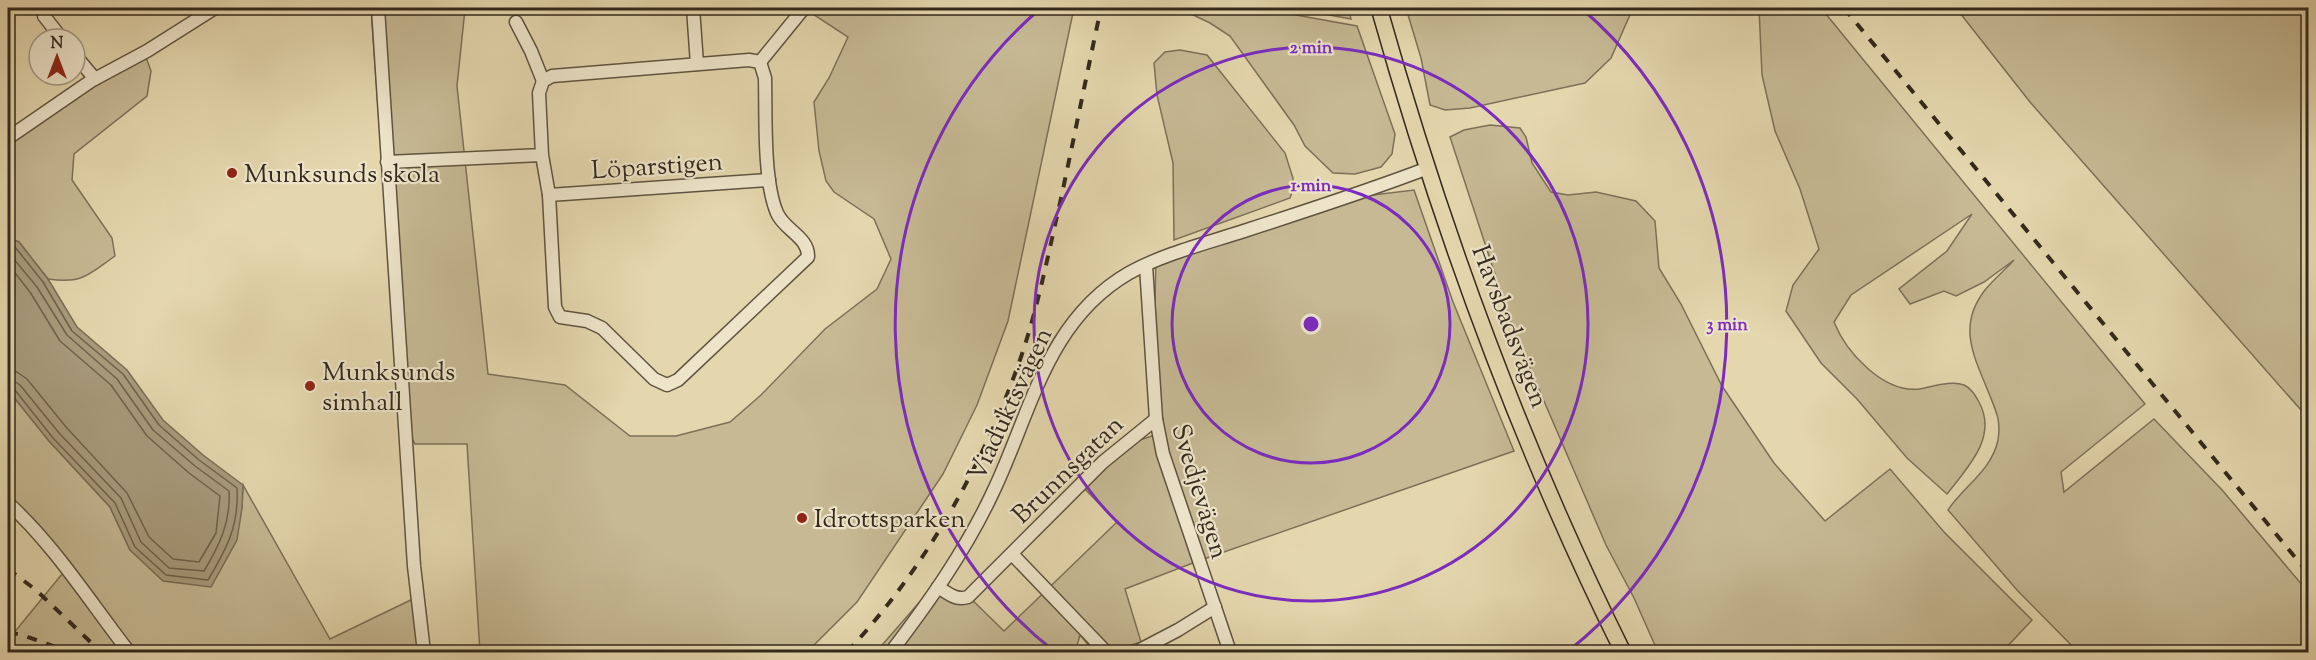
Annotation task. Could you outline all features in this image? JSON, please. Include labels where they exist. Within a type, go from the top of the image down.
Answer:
[{"type":"main road","name":"Havsbadsvägen","points":[[1379,8],[1428,168],[1507,388],[1536,460],[1623,652]]},
{"type":"street","points":[[8,138],[94,79],[147,51],[215,8]]},
{"type":"street","points":[[378,8],[414,566],[424,652]]},
{"type":"street","points":[[693,8],[697,64]]},
{"type":"street","points":[[760,62],[804,8]]},
{"type":"street","points":[[44,16],[53,27]]},
{"type":"street","points":[[516,22],[543,81],[539,93],[542,155],[549,195],[555,307],[560,317],[586,321],[602,328],[654,379],[668,385],[678,380],[808,257],[809,251],[803,241],[777,215],[768,180],[765,78],[760,62]]},
{"type":"street","points":[[543,81],[552,76],[749,60],[760,62]]},
{"type":"street","points":[[87,70],[94,79]]},
{"type":"street","points":[[387,162],[542,155]]},
{"type":"street","name":"Viaduktsvägen","points":[[891,652],[956,560],[993,493],[1039,380],[1056,347],[1076,318],[1101,294],[1130,273],[1185,250],[1371,190],[1428,168]]},
{"type":"street","name":"Löparstigen","points":[[549,195],[768,180]]},
{"type":"street","name":"Svedjevägen","points":[[1146,266],[1156,419],[1163,454],[1230,652]]},
{"type":"street","name":"Brunnsgatan","points":[[938,587],[954,598],[968,597],[1103,462],[1156,419]]},
{"type":"street","points":[[8,503],[21,515],[68,571],[129,652]]},
{"type":"street","name":"Brunnsgatan","points":[[1012,554],[1106,652]]},
{"type":"street","points":[[1136,652],[1215,607]]},
{"type":"shaded area","points":[[371,8],[465,9],[457,86],[488,374],[565,385],[630,436],[676,436],[730,422],[761,395],[825,329],[877,289],[891,259],[874,219],[834,192],[826,181],[819,151],[814,102],[829,78],[848,37],[805,9],[1074,8],[1008,321],[977,405],[943,474],[857,602],[807,652],[480,652],[467,444],[415,444],[400,416]]},
{"type":"shaded area","points":[[1161,8],[1285,8],[1296,15],[1357,26],[1395,134],[1392,154],[1381,167],[1355,174],[1333,173],[1305,146],[1294,125],[1230,36],[1187,12]]},
{"type":"shaded area","points":[[1295,8],[1348,8],[1351,19],[1297,9]]},
{"type":"shaded area","points":[[1406,8],[1633,8],[1611,58],[1585,83],[1470,108],[1445,110],[1430,105],[1421,58]]},
{"type":"shaded area","points":[[1759,8],[1821,8],[2145,404],[2061,472],[2064,492],[2154,419],[2223,491],[2308,592],[2308,652],[2078,652],[2017,590],[1948,510],[1984,469],[1995,451],[1998,440],[1998,418],[1971,343],[1971,317],[1976,304],[1988,286],[2014,260],[1984,282],[1956,296],[1944,291],[1910,304],[1899,289],[1947,251],[1972,214],[1851,295],[1834,322],[1847,346],[1857,357],[1879,377],[1892,384],[1919,389],[1959,384],[1966,386],[1974,394],[1984,415],[1983,439],[1971,462],[1947,494],[1907,458],[1857,399],[1821,363],[1786,311],[1793,285],[1819,249],[1800,189],[1775,131],[1762,75]]},
{"type":"shaded area","points":[[1956,8],[2308,8],[2308,418],[2030,102]]},
{"type":"shaded area","points":[[1180,50],[1207,55],[1285,153],[1293,178],[1293,189],[1290,198],[1174,240],[1173,163],[1157,95],[1154,63],[1165,52]]},
{"type":"shaded area","points":[[144,52],[151,71],[147,96],[74,154],[72,180],[112,238],[115,256],[91,273],[77,279],[48,279],[19,242],[8,238],[8,133]]},
{"type":"shaded area","points":[[1490,125],[1520,128],[1526,137],[1532,163],[1551,192],[1568,195],[1596,192],[1636,201],[1655,221],[1659,268],[1681,304],[1722,386],[1774,463],[1825,521],[1890,469],[1944,532],[2032,620],[2002,652],[1658,652],[1634,598],[1606,545],[1513,329],[1450,137],[1464,130]]},
{"type":"shaded area","points":[[1414,190],[1453,302],[1514,451],[1198,561],[1125,589],[1141,642],[1118,649],[1090,647],[1080,635],[1075,652],[876,652],[930,590],[965,593],[1004,631],[1117,522],[1080,484],[1134,442],[1164,432],[1154,355],[1156,254],[1356,197]]},
{"type":"shaded area","points":[[8,390],[49,441],[110,507],[130,550],[242,508],[243,485],[330,639],[415,598],[422,652],[8,652],[8,640],[67,568],[8,501]]},
{"type":"water","points":[[8,238],[19,242],[48,279],[77,327],[127,370],[163,420],[203,455],[243,485],[237,540],[211,587],[163,581],[130,550],[110,507],[49,441],[8,390]]},
{"type":"railway","points":[[847,652],[902,586],[927,550],[970,475],[1006,397],[1027,338],[1042,281],[1101,8]]},
{"type":"railway","points":[[1844,8],[2308,573]]},
{"type":"railway","points":[[8,569],[36,590],[101,652]]},
{"type":"railway","points":[[8,632],[70,652]]},
{"type":"place","name":"Munksunds skola","points":[[232,173]]},
{"type":"place","name":"Munksunds simhall","points":[[310,386]]},
{"type":"place","name":"Idrottsparken","points":[[802,518]]}]
